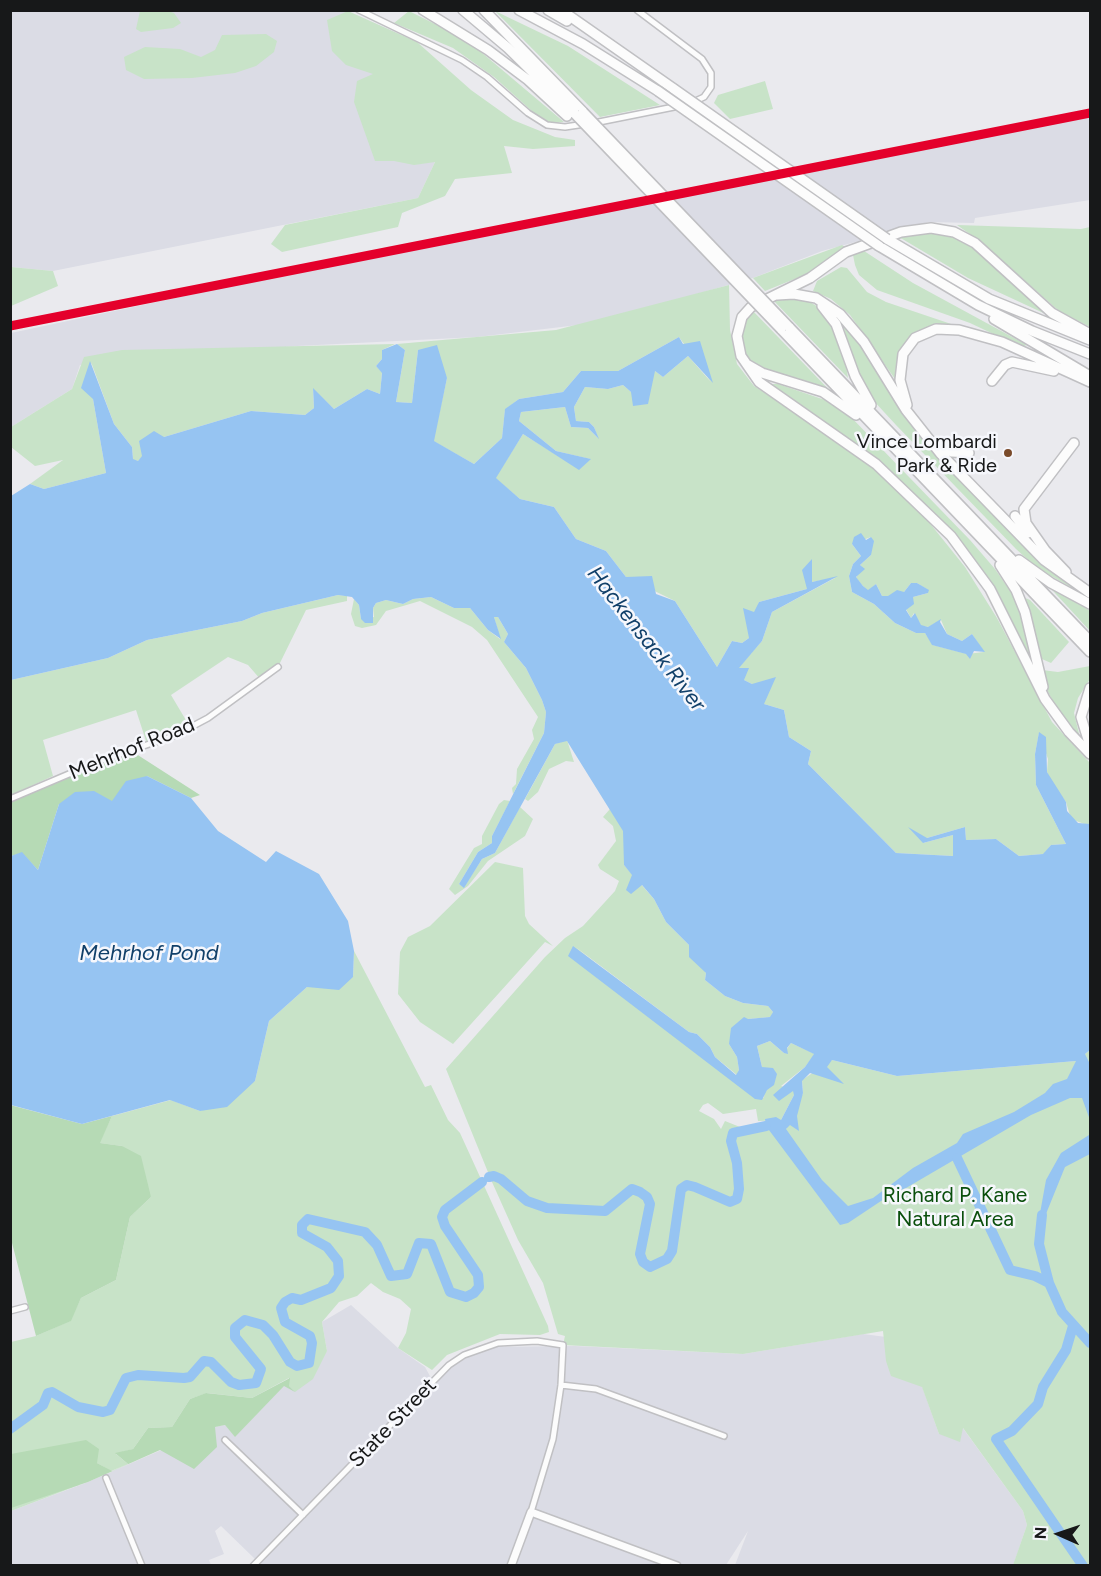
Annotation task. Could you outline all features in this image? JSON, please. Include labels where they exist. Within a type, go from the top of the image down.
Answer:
[{"type":"highway","points":[[463,10],[483,26],[575,114],[785,328],[961,517],[1090,641]]},
{"type":"highway","points":[[484,10],[518,44],[610,157],[630,172],[919,462],[984,530],[1090,652]]},
{"type":"highway","points":[[519,10],[583,44],[658,91],[879,246],[1088,379]]},
{"type":"highway","points":[[548,10],[602,38]]},
{"type":"highway","points":[[561,10],[887,239],[984,296],[1090,340]]},
{"type":"highway","points":[[426,12],[496,55],[575,114]]},
{"type":"highway","points":[[1090,334],[1052,313],[975,243],[954,232],[937,229],[907,231],[846,252],[810,278],[766,297],[748,309],[740,322],[737,341],[751,374],[768,389],[876,464],[951,536],[990,589],[1042,694],[1069,732],[1090,754]]},
{"type":"highway","points":[[766,297],[789,294],[808,296],[823,302],[848,322],[906,410],[940,453],[1008,525],[1051,566],[1090,593]]},
{"type":"highway","points":[[957,294],[1032,331],[1090,354]]},
{"type":"highway","points":[[808,296],[832,316],[865,398],[904,441],[919,462]]},
{"type":"highway","points":[[922,430],[905,398],[900,370],[908,345],[928,331],[949,329],[977,334],[1002,342],[1088,379]]},
{"type":"highway","points":[[744,361],[758,371],[804,384],[829,395],[893,446]]},
{"type":"highway","points":[[992,381],[1005,365],[1014,361],[1088,379]]},
{"type":"highway","points":[[930,439],[952,452],[969,453]]},
{"type":"highway","points":[[1045,550],[1026,523],[1024,509],[1074,443]]},
{"type":"highway","points":[[1015,516],[1077,585]]},
{"type":"highway","points":[[961,517],[1004,569],[1019,596],[1029,625],[1042,685],[1054,711]]},
{"type":"highway","points":[[984,530],[1037,574],[1090,604]]},
{"type":"highway","points":[[1090,688],[1081,717],[1085,736],[1090,746]]},
{"type":"street","points":[[359,10],[462,60],[488,77],[537,119],[547,124],[564,127],[689,104],[707,93],[712,80],[708,65],[695,52],[637,10]]},
{"type":"street","name":"Mehrhof Road","points":[[10,799],[102,760],[176,735],[208,718],[278,667]]},
{"type":"street","points":[[10,1311],[26,1307]]},
{"type":"street","name":"State Street","points":[[253,1566],[457,1359],[489,1346],[509,1342],[562,1345],[561,1384]]},
{"type":"street","points":[[511,1566],[547,1469],[561,1384],[596,1389],[724,1436]]},
{"type":"street","points":[[225,1440],[303,1515]]},
{"type":"street","points":[[106,1478],[142,1566]]},
{"type":"street","points":[[531,1512],[677,1566]]},
{"type":"shaded area","points":[[10,11],[346,11],[417,42],[435,162],[418,198],[53,271],[11,267]]},
{"type":"shaded area","points":[[1090,117],[1090,200],[975,218],[974,223],[929,222],[822,251],[753,278],[595,323],[477,337],[297,346],[80,365],[72,389],[11,427],[11,333],[293,273]]},
{"type":"shaded area","points":[[351,1305],[398,1348],[425,1367],[431,1378],[486,1347],[575,1346],[743,1354],[863,1334],[886,1337],[886,1361],[922,1386],[939,1434],[962,1427],[1023,1511],[1027,1525],[1013,1566],[735,1565],[748,1531],[726,1565],[250,1565],[255,1559],[221,1526],[215,1531],[224,1554],[209,1560],[211,1565],[11,1566],[11,1511],[88,1482],[214,1427],[225,1425],[235,1436],[284,1385],[327,1351],[322,1322]]},
{"type":"green space","points":[[140,11],[168,11],[174,13],[181,23],[173,28],[141,32],[136,29]]},
{"type":"green space","points":[[348,11],[417,42],[471,90],[513,120],[555,137],[575,140],[575,146],[533,149],[504,146],[512,173],[455,179],[445,196],[402,213],[398,227],[282,252],[271,244],[285,225],[418,198],[435,162],[414,165],[394,161],[375,161],[354,102],[357,81],[373,74],[346,65],[332,51],[327,20]]},
{"type":"green space","points":[[409,11],[443,28],[481,52],[564,122],[551,123],[534,113],[494,77],[453,48],[394,23]]},
{"type":"green space","points":[[495,11],[568,46],[660,105],[600,117]]},
{"type":"green space","points":[[266,34],[277,41],[274,52],[256,66],[235,73],[192,78],[144,79],[126,70],[124,57],[145,47],[180,49],[201,57],[215,50],[222,35]]},
{"type":"green space","points":[[765,81],[773,109],[730,119],[714,103],[718,95]]},
{"type":"green space","points":[[957,225],[1081,229],[1090,227],[1090,327],[1059,311],[981,242]]},
{"type":"green space","points":[[936,232],[955,236],[977,248],[1052,317],[968,278],[899,237]]},
{"type":"green space","points":[[842,245],[845,247],[807,274],[765,291],[753,278]]},
{"type":"green space","points":[[861,249],[913,283],[1027,345],[1021,347],[970,323],[877,290],[859,275],[855,265],[853,255]]},
{"type":"green space","points":[[11,267],[53,271],[58,286],[11,306]]},
{"type":"green space","points":[[841,267],[847,268],[867,292],[886,302],[963,328],[923,330],[909,338],[900,353],[895,379],[850,315],[831,299],[813,291],[817,281]]},
{"type":"green space","points":[[729,285],[730,330],[737,364],[754,386],[829,434],[879,473],[924,516],[965,567],[997,618],[1052,722],[1090,763],[1090,824],[1071,819],[1066,802],[1052,784],[1047,772],[1048,759],[1039,733],[1035,754],[1036,785],[1066,844],[1051,845],[1044,854],[1019,856],[996,839],[966,840],[965,827],[927,838],[923,843],[953,835],[953,856],[896,853],[808,764],[811,751],[789,737],[784,710],[764,704],[752,684],[744,680],[738,668],[762,641],[772,612],[835,578],[812,582],[812,560],[807,589],[759,602],[749,638],[742,643],[732,641],[717,667],[675,601],[626,577],[606,551],[576,539],[554,507],[520,499],[495,478],[523,434],[579,469],[590,459],[556,451],[519,421],[521,412],[565,407],[571,427],[588,428],[598,438],[594,427],[589,422],[576,421],[574,407],[585,387],[608,389],[623,385],[631,392],[655,371],[663,377],[688,356],[711,382],[679,337],[618,371],[581,371],[563,392],[519,399],[505,410],[502,438],[474,464],[433,441],[447,378],[418,350],[412,403],[396,402],[405,350],[397,344],[556,330]],"holes":[[[871,537],[871,555],[860,565],[862,567],[856,578],[868,591],[876,584],[882,596],[889,596],[904,592],[911,583],[917,583],[928,590],[928,593],[913,597],[913,602],[906,609],[911,618],[914,613],[921,626],[929,627],[941,620],[947,634],[962,641],[972,634],[984,652],[967,654],[933,645],[925,633],[916,633],[895,623],[874,604],[852,592],[849,576],[853,564],[861,556],[852,544]]]},
{"type":"green space","points":[[783,297],[808,301],[829,317],[845,358],[848,378],[773,300]]},
{"type":"green space","points":[[752,310],[836,397],[757,368],[747,359],[741,346],[741,326]]},
{"type":"green space","points":[[846,325],[943,461],[1039,558],[1090,598],[1037,568],[1016,549],[872,399],[856,367],[843,326]]},
{"type":"green space","points":[[395,344],[382,350],[382,359],[376,366],[382,372],[380,394],[367,389],[334,409],[313,389],[314,408],[305,415],[251,411],[164,437],[138,461],[133,460],[132,447],[114,424],[91,362],[93,399],[106,473],[44,489],[30,484],[63,460],[35,466],[11,447],[11,427],[72,389],[84,357],[122,350]]},
{"type":"green space","points":[[765,384],[778,384],[831,402],[849,415],[970,540],[995,569],[1015,598],[1036,666],[1034,672],[950,530],[894,475]]},
{"type":"green space","points":[[1042,579],[1090,611],[1090,631],[1079,619]]},
{"type":"green space","points":[[338,595],[347,596],[347,601],[306,610],[278,667],[261,680],[248,665],[228,657],[171,695],[190,727],[147,744],[136,710],[43,740],[53,776],[11,795],[11,680],[108,658],[147,640],[242,621],[262,613]]},
{"type":"green space","points":[[431,597],[454,608],[470,608],[488,630],[500,639],[494,617],[498,617],[508,634],[504,642],[526,668],[542,700],[546,712],[544,733],[513,794],[512,788],[516,784],[517,769],[534,739],[532,730],[538,717],[487,640],[472,627],[420,601],[386,611],[376,625],[362,628],[355,626],[351,614],[354,599],[359,605],[361,619],[374,617],[373,608],[376,603],[386,600],[403,604],[413,599]]},
{"type":"green space","points":[[1023,597],[1030,600],[1069,642],[1051,663],[1042,659],[1038,651]]},
{"type":"green space","points":[[1090,666],[1090,679],[1078,698],[1074,713],[1081,742],[1060,715],[1047,690],[1042,670],[1058,672]]},
{"type":"green space","points":[[567,740],[574,762],[566,761],[549,769],[538,792],[528,801],[525,799],[555,744]]},
{"type":"green space","points":[[130,750],[200,795],[191,798],[147,776],[112,802],[59,804],[38,870],[22,853],[11,856],[11,799]]},
{"type":"green space","points":[[504,800],[510,801],[492,836],[492,843],[478,852],[459,884],[464,887],[482,859],[495,853],[520,807],[533,819],[525,836],[488,861],[468,886],[455,895],[449,889],[474,848],[482,844],[482,836],[499,804]]},
{"type":"green space","name":"Richard P. Kane Natural Area","points":[[610,809],[624,831],[624,865],[654,899],[666,922],[689,945],[706,973],[705,980],[725,996],[743,1003],[768,1006],[773,1012],[771,1017],[748,1019],[729,1044],[737,1057],[739,1070],[737,1075],[715,1057],[710,1047],[697,1034],[689,1032],[574,946],[764,1098],[766,1069],[762,1067],[757,1046],[770,1041],[784,1053],[791,1043],[815,1054],[805,1067],[781,1086],[794,1091],[794,1095],[781,1120],[758,1121],[756,1109],[723,1114],[708,1103],[703,1105],[699,1111],[714,1119],[721,1129],[725,1121],[745,1129],[766,1126],[786,1129],[803,1093],[802,1080],[832,1060],[897,1076],[1076,1061],[1090,1050],[1090,1565],[1013,1565],[1027,1525],[1023,1511],[963,1428],[960,1442],[939,1434],[922,1387],[891,1376],[886,1361],[883,1331],[743,1354],[563,1345],[565,1336],[558,1334],[543,1283],[518,1240],[446,1069],[545,957],[565,938],[583,926],[615,891],[619,881],[600,869],[598,865],[616,841],[613,826],[603,817]]},
{"type":"green space","points":[[495,862],[523,868],[525,916],[529,924],[553,946],[545,942],[453,1044],[420,1022],[398,994],[400,952],[408,937],[430,926]]},
{"type":"green space","points":[[354,951],[425,1087],[431,1085],[448,1120],[460,1133],[549,1332],[540,1335],[500,1334],[447,1355],[432,1370],[398,1348],[406,1333],[411,1309],[400,1299],[383,1292],[371,1283],[357,1296],[339,1302],[322,1322],[327,1351],[313,1379],[295,1392],[289,1386],[289,1378],[252,1398],[207,1393],[190,1399],[172,1427],[148,1428],[133,1449],[116,1454],[128,1464],[111,1471],[97,1463],[72,1463],[79,1485],[11,1511],[11,1342],[36,1336],[70,1321],[81,1298],[116,1280],[130,1217],[151,1197],[122,1146],[99,1143],[112,1116],[171,1100],[200,1111],[255,1081],[269,1021],[307,987],[353,977]]},
{"type":"green space","points":[[10,1105],[82,1124],[112,1116],[100,1143],[122,1146],[141,1156],[151,1197],[130,1217],[116,1280],[81,1298],[71,1321],[36,1336],[11,1239]]},
{"type":"green space","points":[[290,1378],[289,1386],[295,1392],[284,1386],[235,1437],[225,1425],[215,1427],[217,1447],[194,1469],[160,1450],[88,1482],[11,1508],[11,1454],[86,1440],[99,1449],[97,1463],[112,1471],[128,1464],[115,1453],[133,1449],[148,1428],[172,1427],[190,1399],[206,1393],[252,1398]]},
{"type":"water","name":"Hackensack River","points":[[679,337],[683,344],[700,341],[713,383],[688,356],[663,377],[655,371],[648,404],[633,406],[631,392],[623,385],[608,389],[585,387],[574,407],[576,421],[589,422],[599,439],[588,428],[571,427],[565,407],[521,412],[519,421],[556,451],[591,459],[579,470],[523,434],[496,478],[520,499],[554,507],[576,539],[606,551],[626,577],[652,576],[656,594],[675,601],[717,667],[732,641],[742,643],[749,638],[743,608],[754,612],[759,602],[807,589],[802,570],[812,559],[812,582],[838,576],[772,612],[762,641],[739,668],[749,668],[744,680],[752,684],[776,677],[764,704],[784,710],[789,737],[811,751],[808,764],[896,853],[953,856],[953,835],[923,843],[908,827],[927,838],[965,827],[966,840],[996,839],[1019,856],[1043,854],[1051,845],[1066,844],[1036,785],[1035,754],[1039,732],[1046,737],[1047,772],[1066,802],[1067,811],[1078,823],[1090,824],[1090,1050],[1085,1054],[1090,1064],[1090,1120],[1082,1098],[1070,1098],[1031,1115],[906,1188],[893,1193],[848,1223],[840,1225],[766,1126],[765,1119],[776,1117],[781,1120],[794,1095],[793,1091],[779,1101],[773,1095],[805,1067],[814,1054],[791,1043],[787,1048],[788,1054],[770,1041],[757,1046],[762,1067],[773,1068],[777,1074],[774,1085],[767,1090],[762,1100],[755,1099],[568,956],[573,946],[689,1032],[697,1034],[710,1047],[715,1057],[736,1075],[739,1070],[737,1057],[729,1044],[731,1028],[744,1017],[748,1019],[770,1017],[773,1012],[768,1006],[743,1003],[725,996],[705,980],[706,973],[689,957],[689,945],[666,922],[654,899],[642,885],[631,894],[626,890],[632,875],[624,865],[623,831],[567,741],[555,744],[495,853],[482,859],[464,888],[459,884],[478,852],[492,843],[492,836],[544,733],[546,712],[542,700],[526,668],[504,642],[508,634],[498,617],[494,617],[501,639],[488,630],[470,608],[454,608],[431,597],[413,599],[403,604],[386,600],[376,603],[373,608],[373,623],[365,623],[361,619],[359,605],[352,597],[338,595],[262,613],[242,621],[147,640],[108,658],[11,680],[11,496],[30,484],[44,489],[106,473],[93,399],[81,388],[90,361],[114,424],[132,447],[133,459],[138,461],[142,456],[139,441],[154,431],[164,437],[251,411],[305,415],[314,408],[313,388],[334,409],[367,389],[380,394],[382,373],[376,366],[382,359],[382,350],[397,344],[405,350],[396,402],[412,403],[418,350],[437,345],[447,378],[434,441],[474,464],[502,438],[505,409],[519,399],[563,392],[581,371],[618,371]],"holes":[[[832,1060],[897,1076],[1076,1061],[1067,1079],[1053,1084],[1045,1093],[1014,1112],[963,1134],[957,1143],[913,1168],[873,1198],[848,1206],[822,1180],[786,1129],[790,1125],[799,1131],[797,1116],[803,1093],[802,1081],[810,1073],[844,1084],[827,1067]]]},
{"type":"water","points":[[861,533],[866,540],[871,537],[874,541],[871,555],[860,565],[865,569],[856,577],[863,586],[868,590],[876,584],[882,596],[888,596],[897,590],[904,592],[911,583],[917,583],[929,590],[928,593],[913,597],[914,604],[906,610],[911,618],[915,613],[921,625],[928,627],[941,619],[940,622],[947,634],[962,641],[972,634],[985,652],[974,651],[970,659],[966,654],[932,645],[925,633],[916,633],[895,623],[874,604],[852,592],[849,576],[853,564],[861,556],[852,544],[854,537]]},
{"type":"water","name":"Mehrhof Pond","points":[[147,776],[191,798],[218,831],[266,862],[276,851],[319,874],[348,921],[354,951],[353,977],[339,990],[307,987],[269,1021],[255,1081],[227,1107],[200,1111],[170,1100],[82,1124],[11,1105],[11,856],[22,852],[38,870],[59,804],[75,792],[94,791],[112,801],[126,781]]},
{"type":"water","points":[[1090,1128],[1090,1154],[1065,1167],[1035,1241],[1046,1180],[1061,1153],[1089,1135]]},
{"type":"waterway","points":[[489,1177],[494,1176],[501,1179],[527,1201],[547,1208],[605,1211],[632,1189],[640,1192],[647,1197],[650,1204],[640,1254],[643,1262],[650,1267],[667,1259],[672,1251],[681,1189],[687,1185],[730,1202],[737,1199],[739,1189],[737,1163],[731,1141],[733,1133],[766,1126]]},
{"type":"waterway","points":[[957,1158],[1010,1270],[1035,1276],[1049,1283]]},
{"type":"waterway","points":[[10,1429],[43,1405],[48,1393],[52,1392],[78,1407],[103,1412],[110,1410],[126,1378],[138,1375],[190,1377],[204,1361],[211,1362],[231,1382],[239,1385],[256,1383],[261,1369],[235,1337],[235,1328],[245,1320],[263,1325],[273,1335],[290,1362],[297,1366],[309,1363],[312,1343],[310,1336],[285,1322],[281,1308],[292,1298],[301,1300],[331,1288],[339,1276],[338,1261],[327,1247],[302,1233],[302,1225],[308,1219],[365,1232],[377,1245],[391,1276],[407,1274],[419,1243],[431,1244],[450,1292],[466,1297],[474,1293],[479,1287],[478,1275],[445,1226],[442,1217],[445,1210],[482,1182]]},
{"type":"waterway","points":[[1042,1215],[1039,1244],[1049,1283],[1062,1312],[1090,1343]]},
{"type":"waterway","points":[[1073,1326],[1066,1350],[1043,1387],[1038,1404],[1012,1431],[996,1439],[1083,1566]]},
{"type":"transit line","points":[[10,326],[1090,113]]},
{"type":"place","name":"Vince Lombardi Park & Ride","points":[[1008,453]]}]
